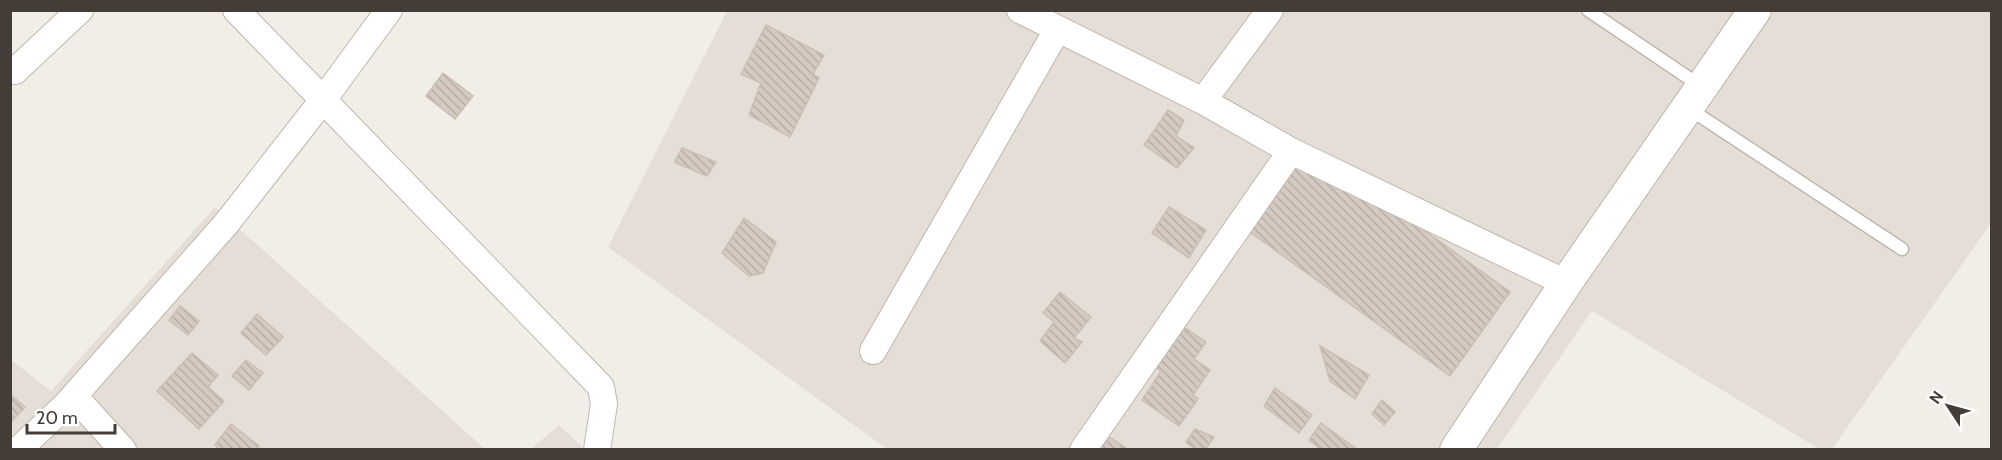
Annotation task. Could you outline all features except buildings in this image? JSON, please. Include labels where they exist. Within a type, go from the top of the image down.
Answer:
[{"type":"street","points":[[15,72],[80,10]]},
{"type":"street","points":[[236,10],[601,387],[604,404],[597,450]]},
{"type":"street","points":[[18,450],[74,396],[226,224],[323,100],[389,10]]},
{"type":"street","points":[[1020,10],[1203,101],[1291,151],[1566,284]]},
{"type":"street","points":[[1203,101],[1270,10]]},
{"type":"street","points":[[1456,450],[1566,284],[1755,10]]},
{"type":"street","points":[[873,351],[1057,30]]},
{"type":"street","points":[[1083,450],[1291,151]]},
{"type":"street","points":[[74,396],[123,450]]},
{"type":"lane","points":[[1588,10],[1695,98],[1902,249]]},
{"type":"shaded area","points":[[727,11],[1991,11],[1991,223],[1832,449],[1819,449],[1592,311],[1497,449],[887,449],[608,247]]},
{"type":"shaded area","points":[[215,207],[485,449],[11,449],[10,359],[51,391]]},
{"type":"shaded area","points":[[559,425],[584,449],[531,449]]}]
